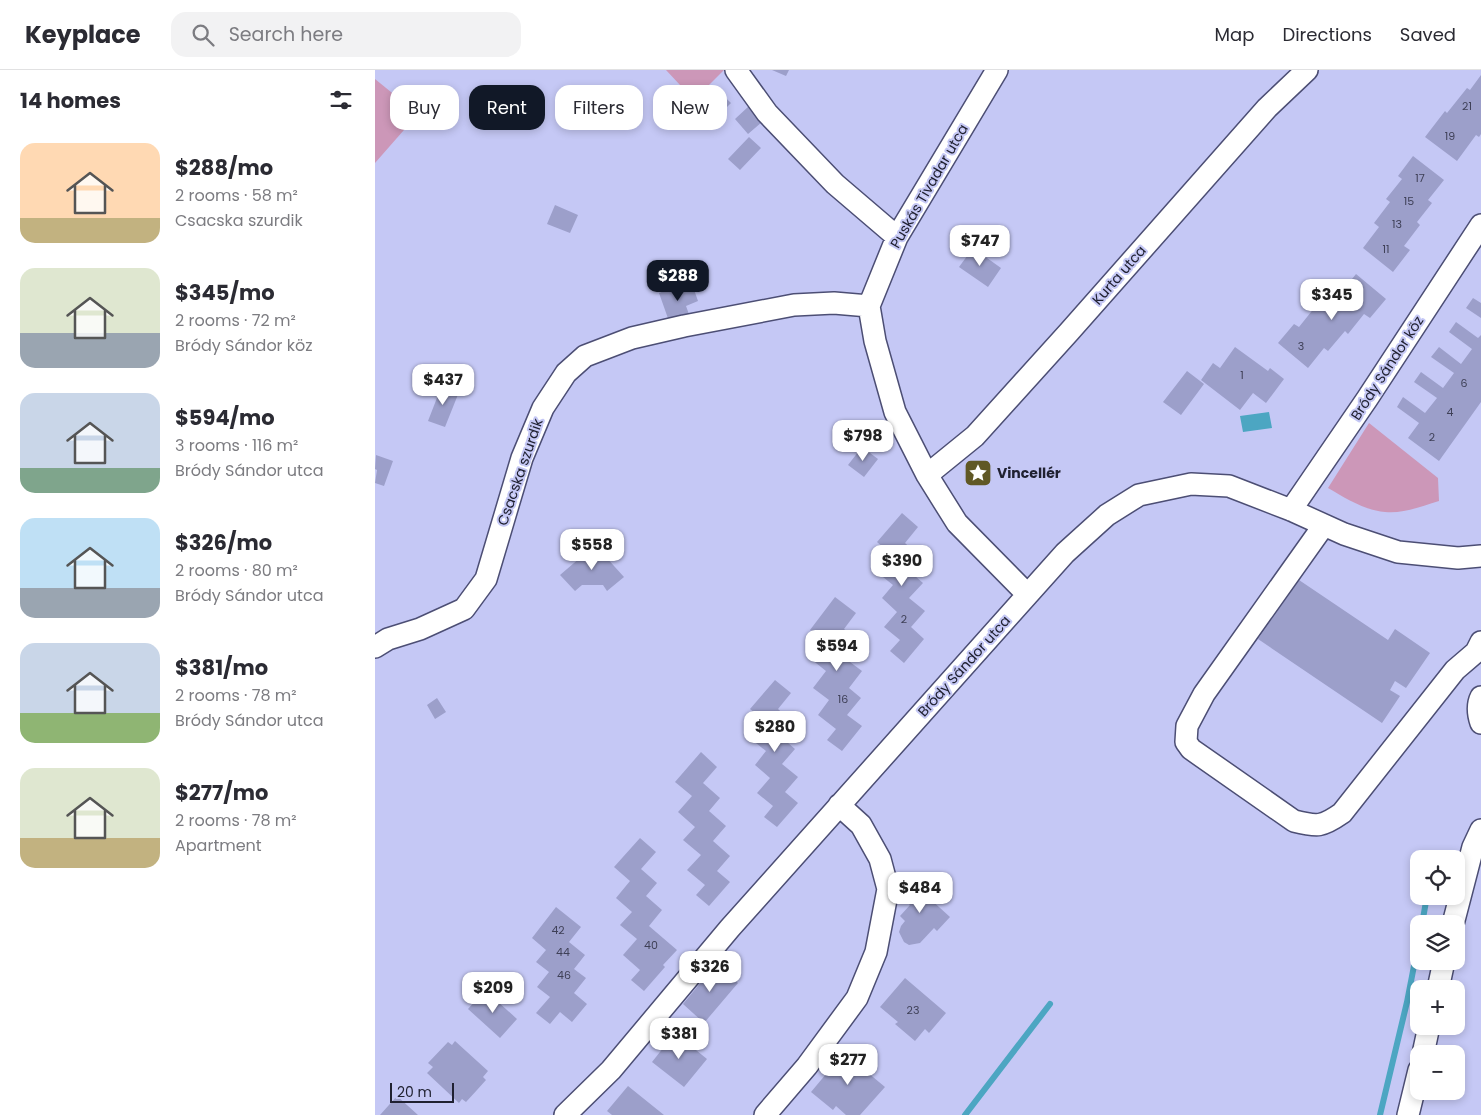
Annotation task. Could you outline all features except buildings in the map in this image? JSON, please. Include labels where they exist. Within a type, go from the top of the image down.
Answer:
[{"type":"street","points":[[736,70],[767,112],[835,184],[897,237]]},
{"type":"street","name":"Puskás Tivadar utca","points":[[869,306],[897,237],[997,70]]},
{"type":"street","name":"Kurta utca","points":[[927,474],[975,436],[1267,108],[1307,70]]},
{"type":"street","name":"Bródy Sándor köz","points":[[1291,510],[1367,399],[1481,225]]},
{"type":"street","name":"Csacska szurdik","points":[[375,647],[388,639],[420,629],[464,609],[486,579],[522,458],[543,408],[566,373],[585,356],[641,336],[794,305],[834,303],[869,306]]},
{"type":"street","points":[[869,306],[875,341],[895,412],[927,474],[957,523],[1027,594]]},
{"type":"street","name":"Bródy Sándor utca","points":[[565,1115],[611,1070],[730,928],[1027,594],[1065,553],[1107,515],[1139,495],[1191,484],[1229,486],[1291,510],[1344,534],[1398,552],[1458,558],[1481,556]]},
{"type":"street","points":[[1324,525],[1204,694],[1187,726],[1186,742],[1191,750],[1294,821],[1313,826],[1328,823],[1342,813],[1455,670],[1477,652],[1481,642]]},
{"type":"street","points":[[1481,697],[1478,702],[1478,714],[1481,723]]},
{"type":"street","points":[[765,1115],[807,1066],[857,998],[876,952],[888,889],[879,859],[861,826],[839,805]]},
{"type":"street","points":[[1455,915],[1473,847],[1481,830]]},
{"type":"street","points":[[1408,1115],[1412,1100]]},
{"type":"shaded area","points":[[666,70],[724,70],[709,85],[680,85]]},
{"type":"shaded area","points":[[375,79],[390,91],[390,130],[404,130],[375,163]]},
{"type":"shaded area","points":[[1369,423],[1438,478],[1439,501],[1406,511],[1385,512],[1362,506],[1328,488]]},
{"type":"water","points":[[1269,412],[1272,428],[1243,432],[1240,416]]},
{"type":"waterway","points":[[1424,915],[1425,905]]},
{"type":"waterway","points":[[1380,1115],[1413,970]]},
{"type":"waterway","points":[[965,1115],[1050,1004]]},
{"type":"place","name":"Vincellér","points":[[978,473]]}]
